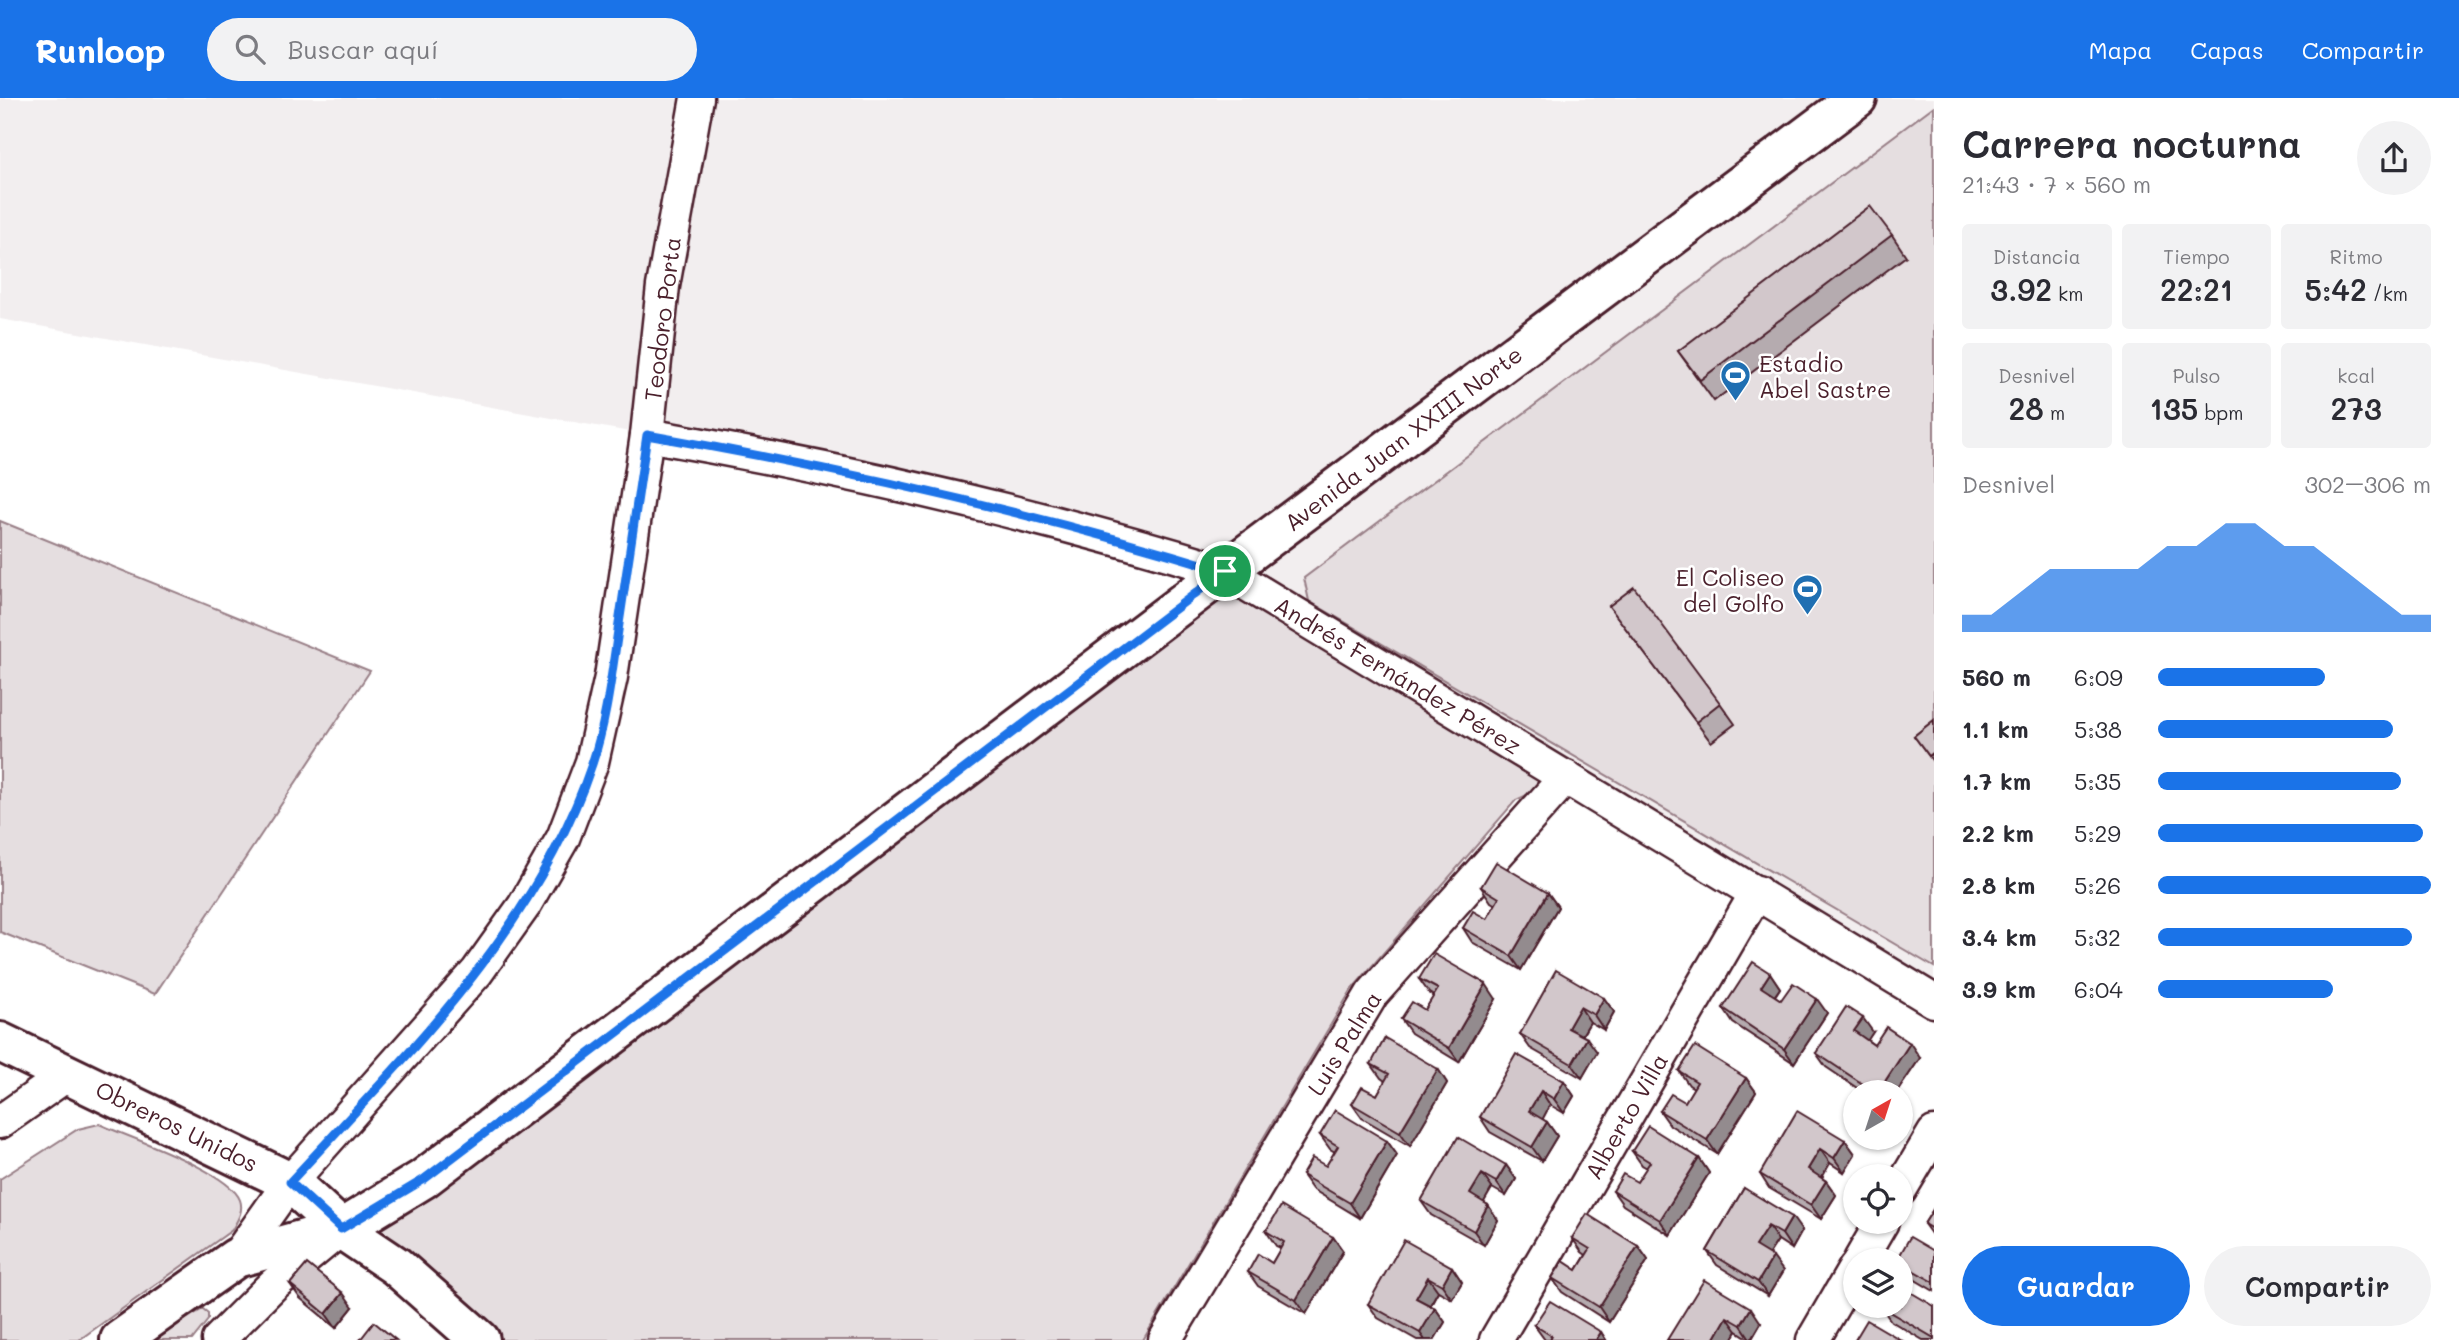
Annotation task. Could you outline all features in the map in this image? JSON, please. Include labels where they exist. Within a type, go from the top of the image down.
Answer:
[{"type":"street","name":"Teodoro Porta","points":[[236,1258],[290,1182],[477,972],[524,906],[563,838],[593,762],[611,677],[647,435],[663,286],[697,98]]},
{"type":"street","name":"Avenida Juan XXIII Norte","points":[[120,1340],[236,1258],[341,1229],[423,1180],[1225,571],[1857,98]]},
{"type":"street","name":"Andrés Fernández Pérez","points":[[647,435],[808,463],[1157,550],[1225,571],[1934,1001]]},
{"type":"street","name":"Luis Palma","points":[[1165,1340],[1372,994],[1566,777]]},
{"type":"street","name":"Alberto Villa","points":[[1496,1340],[1757,892]]},
{"type":"street","name":"Obreros Unidos","points":[[0,1042],[290,1182],[341,1229],[396,1266],[480,1340]]},
{"type":"street","points":[[0,1122],[68,1074]]},
{"type":"street","points":[[1913,1168],[1934,1133]]},
{"type":"street","points":[[218,1340],[273,1285],[341,1229]]},
{"type":"street","points":[[1813,1340],[1843,1289]]},
{"type":"shaded area","points":[[0,98],[1934,98],[1934,1001],[1225,571],[647,435],[0,319]]},
{"type":"shaded area","name":"Estadio Abel Sastre","points":[[1934,106],[1934,967],[1309,601],[1304,578]]},
{"type":"shaded area","points":[[0,521],[370,671],[155,994],[0,932]]},
{"type":"shaded area","points":[[1225,571],[1566,777],[1516,800],[1352,989],[1143,1340],[470,1340],[341,1229]]},
{"type":"shaded area","points":[[99,1124],[176,1156],[217,1178],[232,1189],[240,1200],[241,1212],[238,1219],[232,1230],[79,1340],[0,1340],[0,1179],[78,1129]]},
{"type":"shaded area","points":[[203,1309],[208,1313],[208,1320],[192,1340],[149,1340]]},
{"type":"building","points":[[1870,206],[1892,235],[1700,380],[1678,351]]},
{"type":"building","points":[[1634,587],[1720,703],[1696,722],[1609,606]]},
{"type":"building","points":[[1934,720],[1934,752],[1929,756],[1914,736]]},
{"type":"building","points":[[1496,862],[1548,893],[1511,956],[1463,928],[1473,911],[1487,919],[1499,898],[1481,887]]},
{"type":"building","points":[[1434,954],[1486,984],[1449,1048],[1401,1019],[1412,1002],[1425,1010],[1438,989],[1419,979]]},
{"type":"building","points":[[1753,962],[1770,973],[1761,987],[1781,1000],[1793,983],[1817,999],[1784,1049],[1723,1008]]},
{"type":"building","points":[[1556,970],[1604,998],[1594,1015],[1580,1007],[1568,1028],[1587,1038],[1572,1064],[1520,1034]]},
{"type":"building","points":[[1846,1007],[1863,1018],[1854,1031],[1874,1045],[1886,1027],[1910,1043],[1886,1080],[1857,1080],[1816,1053]]},
{"type":"building","points":[[1385,1038],[1438,1069],[1400,1132],[1352,1104],[1362,1087],[1377,1095],[1389,1074],[1371,1064]]},
{"type":"building","points":[[1695,1046],[1746,1078],[1707,1140],[1660,1111],[1671,1094],[1685,1102],[1697,1082],[1679,1071]]},
{"type":"building","points":[[1516,1054],[1564,1081],[1554,1099],[1541,1091],[1529,1111],[1547,1122],[1532,1147],[1480,1117]]},
{"type":"building","points":[[1335,1110],[1387,1141],[1350,1203],[1302,1175],[1312,1158],[1326,1166],[1338,1146],[1320,1135]]},
{"type":"building","points":[[1797,1111],[1843,1139],[1834,1158],[1820,1149],[1808,1169],[1826,1181],[1811,1205],[1760,1174]]},
{"type":"building","points":[[1648,1126],[1699,1158],[1660,1220],[1613,1191],[1623,1174],[1637,1182],[1650,1162],[1632,1151]]},
{"type":"building","points":[[1458,1137],[1506,1165],[1496,1182],[1482,1174],[1470,1194],[1488,1205],[1474,1231],[1421,1201]]},
{"type":"building","points":[[1744,1188],[1792,1217],[1782,1234],[1768,1226],[1755,1246],[1773,1257],[1758,1282],[1707,1251]]},
{"type":"building","points":[[1281,1206],[1333,1237],[1296,1300],[1248,1272],[1258,1254],[1272,1263],[1284,1242],[1266,1231]]},
{"type":"building","points":[[1934,1208],[1934,1230],[1924,1224]]},
{"type":"building","points":[[1587,1214],[1638,1246],[1599,1307],[1552,1278],[1563,1261],[1577,1270],[1590,1249],[1572,1238]]},
{"type":"building","points":[[1910,1237],[1934,1251],[1934,1282],[1913,1270],[1913,1248],[1904,1248]]},
{"type":"building","points":[[1404,1240],[1452,1267],[1442,1285],[1428,1277],[1416,1298],[1435,1308],[1420,1333],[1368,1304]]},
{"type":"building","points":[[307,1264],[343,1293],[326,1314],[290,1284]]},
{"type":"building","points":[[1704,1280],[1751,1308],[1741,1325],[1727,1317],[1715,1338],[1719,1340],[1667,1340]]},
{"type":"building","points":[[1913,1294],[1934,1306],[1934,1338],[1900,1318],[1913,1318]]},
{"type":"building","points":[[1550,1301],[1601,1332],[1596,1340],[1550,1340],[1552,1336],[1534,1325]]},
{"type":"building","points":[[1867,1320],[1901,1340],[1855,1340]]},
{"type":"building","points":[[374,1322],[396,1340],[360,1340]]},
{"type":"place","name":"Estadio Abel Sastre","points":[[1736,403]]},
{"type":"place","name":"El Coliseo del Golfo","points":[[1807,617]]},
{"type":"route","points":[[647,435],[808,463],[1157,550],[1225,571],[423,1180],[341,1229],[290,1182],[376,1090],[477,972],[524,906],[563,838],[593,762],[611,677],[647,435]]}]
